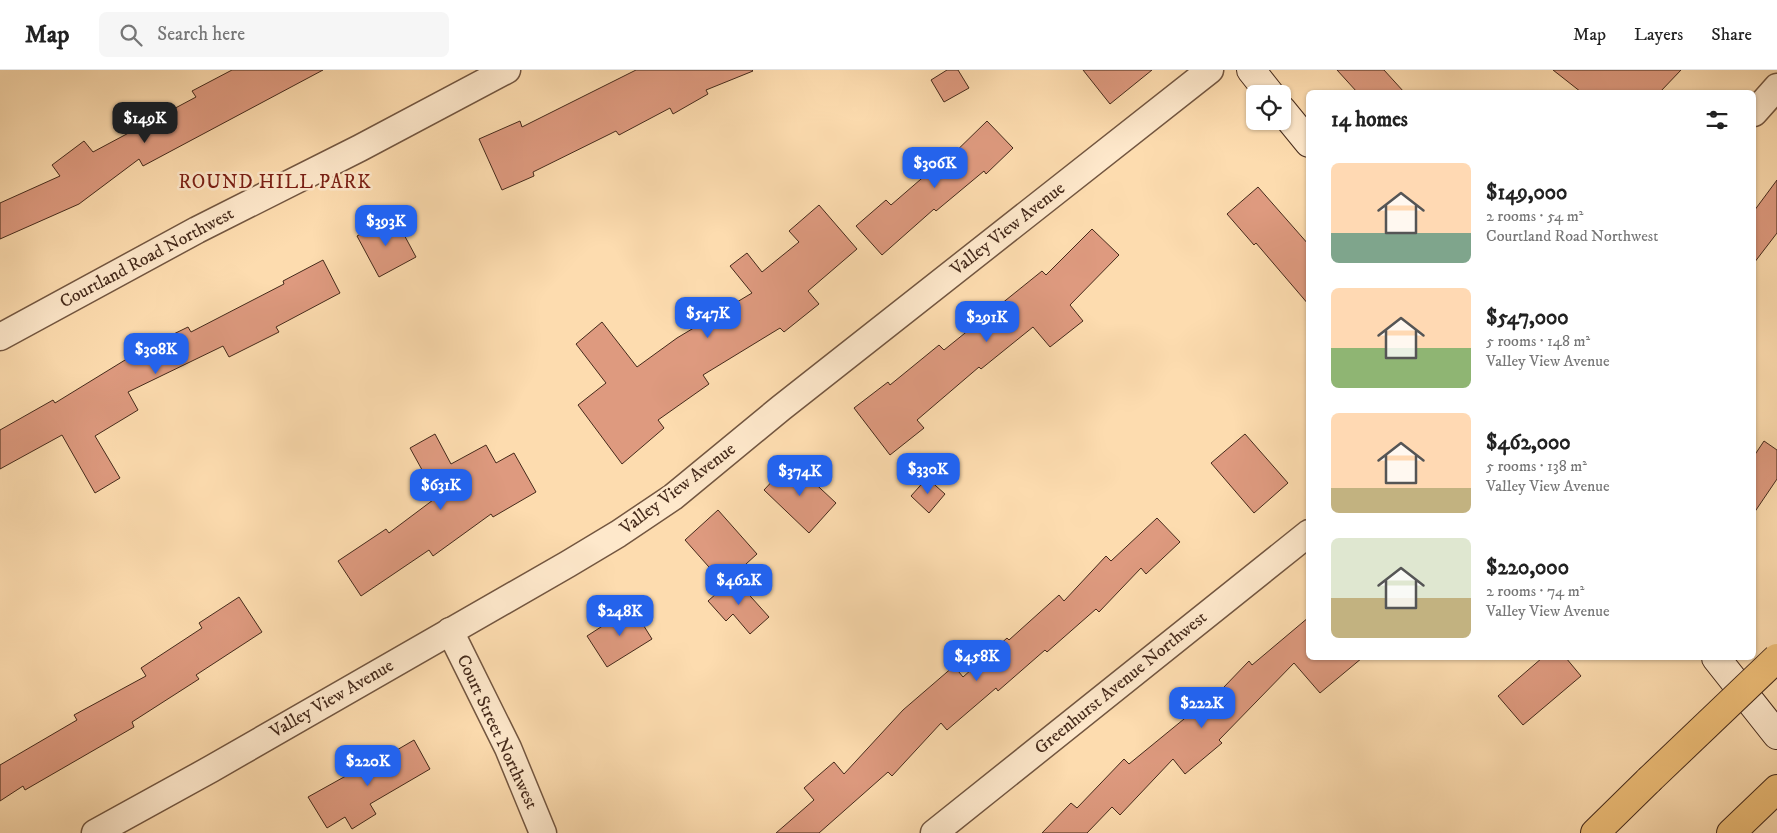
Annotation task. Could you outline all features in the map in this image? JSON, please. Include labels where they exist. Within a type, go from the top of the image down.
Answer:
[{"type":"highway","points":[[1595,833],[1777,658]]},
{"type":"highway","points":[[1731,833],[1777,789]]},
{"type":"main road","points":[[1251,70],[1263,85]]},
{"type":"main road","points":[[1291,121],[1306,139]]},
{"type":"main road","points":[[1718,660],[1777,735]]},
{"type":"street","name":"Courtland Road Northwest","points":[[0,337],[188,235],[368,144],[507,70]]},
{"type":"street","name":"Valley View Avenue","points":[[95,833],[220,764],[568,564],[618,534],[673,497],[781,408],[1210,70]]},
{"type":"street","points":[[1756,111],[1777,87]]},
{"type":"street","name":"Greenhurst Avenue Northwest","points":[[934,833],[1306,535]]},
{"type":"street","name":"Court Street Northwest","points":[[450,631],[508,748],[543,833]]},
{"type":"building","points":[[232,70],[323,70],[143,166],[139,159],[79,204],[0,239],[0,203],[60,176],[52,165],[84,141],[93,152],[196,97],[192,91]]},
{"type":"building","points":[[636,70],[753,71],[706,90],[708,94],[673,114],[670,108],[619,135],[616,131],[533,172],[534,176],[502,190],[479,139],[520,121],[522,127]]},
{"type":"building","points":[[947,70],[958,70],[969,88],[944,102],[931,80]]},
{"type":"building","points":[[1083,70],[1152,70],[1110,104]]},
{"type":"building","points":[[1337,70],[1384,70],[1402,90],[1355,90]]},
{"type":"building","points":[[1553,70],[1681,70],[1662,90],[1578,90]]},
{"type":"building","points":[[987,121],[1013,148],[986,174],[984,171],[936,211],[934,209],[882,255],[856,226],[886,200],[891,205],[943,160],[945,162]]},
{"type":"building","points":[[1777,180],[1777,233],[1756,260],[1756,208]]},
{"type":"building","points":[[1258,187],[1306,242],[1306,301],[1256,243],[1254,245],[1227,214]]},
{"type":"building","points":[[819,205],[857,249],[808,291],[819,304],[784,332],[780,328],[703,375],[709,384],[658,420],[664,428],[622,464],[578,405],[606,383],[576,344],[602,322],[637,367],[677,338],[752,293],[730,266],[747,253],[762,272],[799,242],[789,231]]},
{"type":"building","points":[[394,216],[416,257],[379,277],[357,236]]},
{"type":"building","points":[[1092,229],[1119,255],[1070,305],[1083,321],[1050,347],[1033,327],[981,369],[979,367],[917,420],[924,428],[890,455],[854,408],[888,382],[890,385],[939,345],[944,350],[1042,271],[1046,275]]},
{"type":"building","points":[[323,260],[340,293],[276,327],[279,332],[229,357],[223,346],[128,392],[138,410],[95,436],[120,478],[95,493],[62,435],[0,469],[0,430],[53,400],[55,403],[143,349],[188,327],[191,332],[284,284],[283,281]]},
{"type":"building","points":[[435,434],[451,464],[486,445],[496,463],[514,453],[536,492],[493,517],[491,514],[433,556],[429,550],[361,596],[338,561],[386,529],[389,533],[437,497],[410,448]]},
{"type":"building","points":[[1245,434],[1288,483],[1254,513],[1211,463]]},
{"type":"building","points":[[1764,441],[1777,450],[1777,479],[1756,510],[1756,453]]},
{"type":"building","points":[[791,461],[836,503],[809,533],[764,490]]},
{"type":"building","points":[[927,478],[945,494],[929,513],[911,496]]},
{"type":"building","points":[[718,510],[757,554],[724,584],[685,540]]},
{"type":"building","points":[[1157,518],[1180,542],[1146,574],[1141,568],[1099,612],[1096,609],[1047,652],[1045,650],[998,691],[996,688],[947,730],[941,723],[892,776],[888,772],[819,833],[776,833],[814,800],[804,788],[834,762],[844,774],[903,710],[954,666],[963,677],[1007,638],[1009,640],[1059,595],[1064,601],[1106,556],[1111,561]]},
{"type":"building","points":[[734,578],[769,617],[750,634],[733,614],[726,621],[708,601]]},
{"type":"building","points":[[239,597],[262,632],[196,675],[199,679],[132,722],[134,727],[25,790],[23,786],[0,801],[0,765],[77,720],[74,715],[146,676],[141,668],[202,628],[199,623]]},
{"type":"building","points":[[632,607],[652,639],[607,667],[587,636]]},
{"type":"building","points":[[1306,620],[1306,660],[1360,660],[1320,693],[1294,663],[1219,740],[1222,743],[1185,774],[1173,759],[1120,815],[1112,807],[1087,833],[1042,833],[1071,803],[1077,808],[1124,759],[1129,764],[1195,710],[1198,714],[1249,661],[1252,665]]},
{"type":"building","points":[[1540,660],[1568,660],[1581,676],[1523,725],[1498,696]]},
{"type":"building","points":[[414,740],[430,769],[370,804],[376,814],[352,829],[345,817],[327,828],[308,797],[353,772],[354,775]]},
{"type":"district","name":"ROUND HILL PARK","points":[[275,182]]}]
